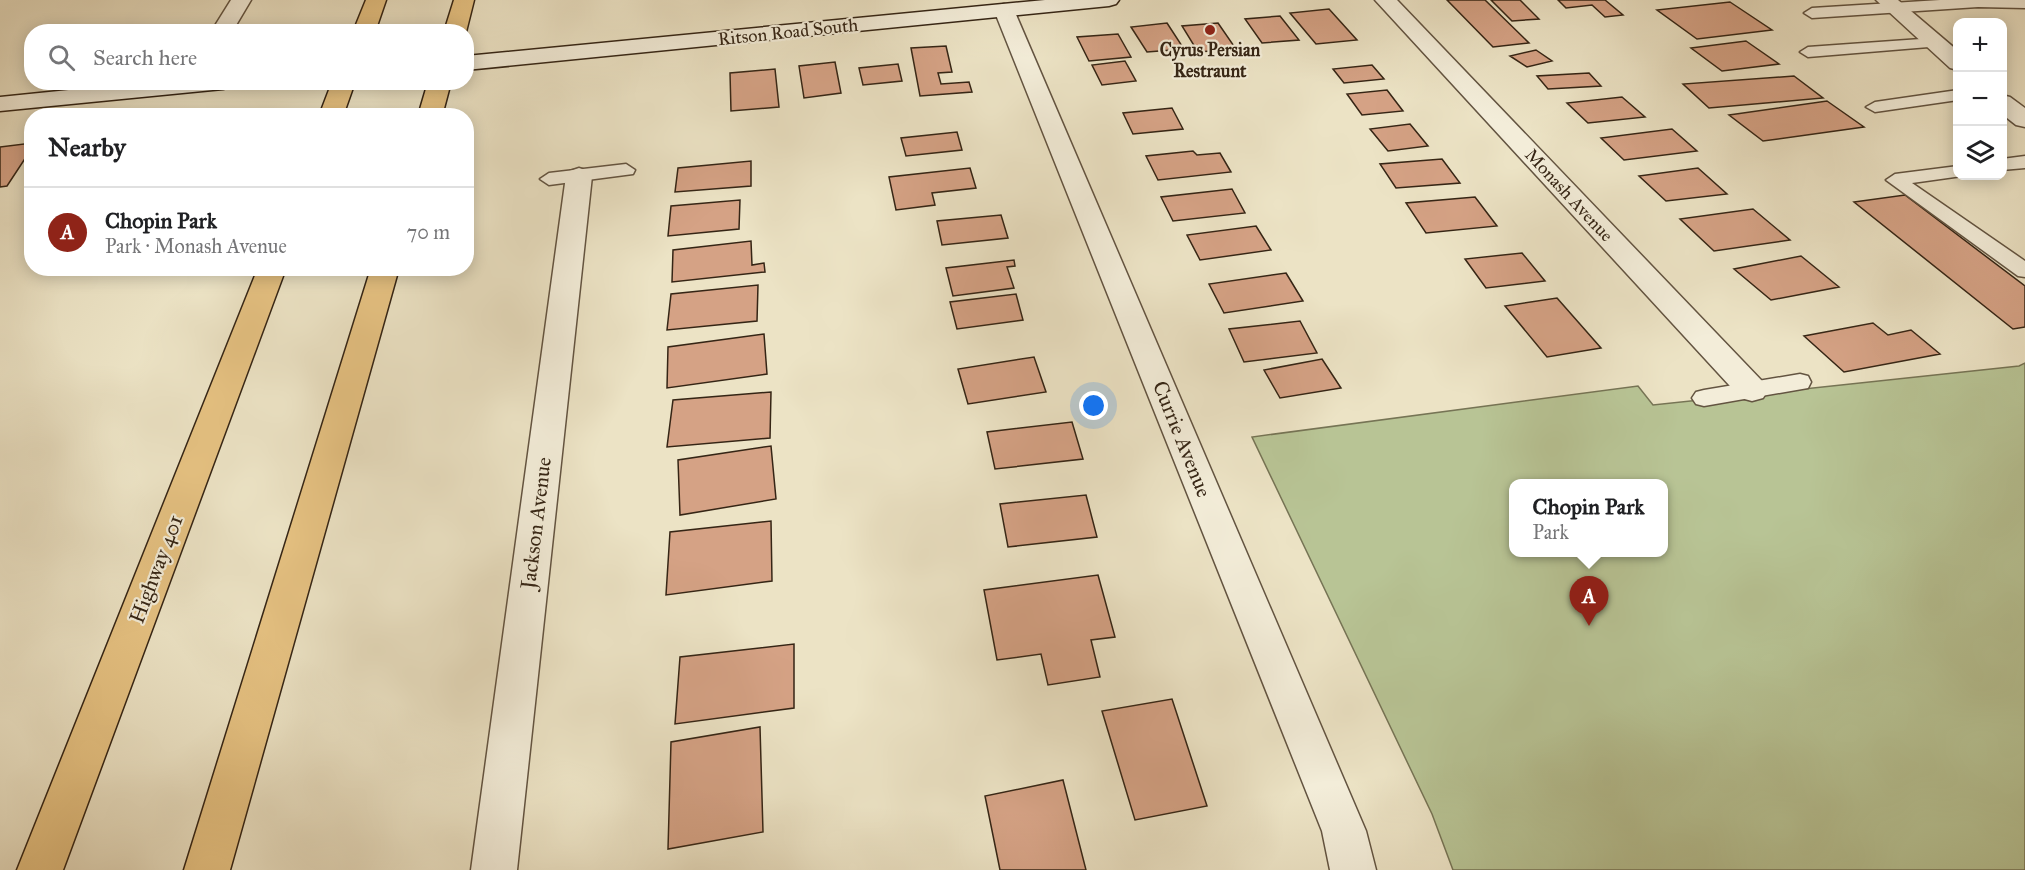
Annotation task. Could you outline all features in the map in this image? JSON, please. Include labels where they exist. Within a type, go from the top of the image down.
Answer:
[{"type":"highway","points":[[367,24],[376,0]]},
{"type":"highway","points":[[459,16],[473,0]]},
{"type":"highway","points":[[334,108],[341,90]]},
{"type":"highway","name":"Highway 401","points":[[40,870],[269,276]]},
{"type":"highway","points":[[207,870],[383,276]]},
{"type":"street","points":[[226,24],[242,0]]},
{"type":"street","name":"Ritson Road South","points":[[474,62],[1004,10],[1060,2],[1110,0]]},
{"type":"street","name":"Monash Avenue","points":[[1385,0],[1752,390]]},
{"type":"street","points":[[1891,5],[1953,59]]},
{"type":"street","name":"Currie Avenue","points":[[1004,10],[1339,820],[1353,870]]},
{"type":"street","points":[[0,104],[142,90]]},
{"type":"street","points":[[2007,106],[2025,120]]},
{"type":"street","name":"Jackson Avenue","points":[[494,870],[564,177]]},
{"type":"lane","points":[[1812,13],[1891,5],[1978,2],[2023,4]]},
{"type":"lane","points":[[1809,52],[1935,43]]},
{"type":"lane","points":[[1875,107],[1953,96]]},
{"type":"lane","points":[[2007,164],[2025,162]]},
{"type":"lane","points":[[564,177],[626,170]]},
{"type":"lane","points":[[1953,172],[1895,180],[2025,271]]},
{"type":"lane","points":[[1704,398],[1800,382]]},
{"type":"green space","points":[[2025,363],[2025,870],[1453,870],[1432,814],[1252,437],[1638,386],[1653,405],[2019,366]]},
{"type":"building","points":[[1447,0],[1485,0],[1529,43],[1493,47]]},
{"type":"building","points":[[1491,0],[1520,0],[1539,19],[1512,21]]},
{"type":"building","points":[[1558,0],[1605,0],[1623,15],[1605,17],[1592,5],[1566,8]]},
{"type":"building","points":[[1730,2],[1772,30],[1697,39],[1657,10]]},
{"type":"building","points":[[1329,9],[1357,40],[1316,44],[1290,13]]},
{"type":"building","points":[[1280,16],[1299,40],[1262,43],[1245,19]]},
{"type":"building","points":[[1167,23],[1184,49],[1147,52],[1131,27]]},
{"type":"building","points":[[1218,23],[1236,49],[1198,52],[1182,26]]},
{"type":"building","points":[[1118,34],[1131,57],[1089,61],[1077,37]]},
{"type":"building","points":[[1746,41],[1779,64],[1722,71],[1691,48]]},
{"type":"building","points":[[946,46],[952,72],[938,73],[941,84],[969,82],[972,92],[920,96],[911,48]]},
{"type":"building","points":[[1536,50],[1552,61],[1527,67],[1510,56]]},
{"type":"building","points":[[1125,61],[1136,81],[1102,85],[1092,65]]},
{"type":"building","points":[[835,62],[841,93],[804,98],[799,66]]},
{"type":"building","points":[[898,64],[902,81],[863,85],[859,68]]},
{"type":"building","points":[[1372,65],[1384,79],[1344,83],[1333,69]]},
{"type":"building","points":[[775,69],[779,107],[731,111],[730,73]]},
{"type":"building","points":[[1589,73],[1601,86],[1548,89],[1537,76]]},
{"type":"building","points":[[1794,76],[1823,98],[1709,108],[1683,84]]},
{"type":"building","points":[[1387,90],[1403,111],[1362,115],[1347,94]]},
{"type":"building","points":[[1622,97],[1645,117],[1588,123],[1567,103]]},
{"type":"building","points":[[1827,101],[1864,127],[1763,141],[1729,115]]},
{"type":"building","points":[[1172,108],[1183,129],[1133,134],[1123,113]]},
{"type":"building","points":[[1410,124],[1428,146],[1388,151],[1370,129]]},
{"type":"building","points":[[1672,129],[1697,151],[1624,160],[1601,138]]},
{"type":"building","points":[[957,132],[962,150],[906,156],[901,138]]},
{"type":"building","points":[[24,144],[24,160],[7,186],[0,187],[0,147]]},
{"type":"building","points":[[1193,151],[1197,155],[1220,153],[1231,172],[1158,180],[1146,156]]},
{"type":"building","points":[[1442,159],[1460,183],[1396,188],[1380,164]]},
{"type":"building","points":[[751,161],[751,186],[675,192],[678,168]]},
{"type":"building","points":[[970,168],[976,188],[932,193],[935,205],[896,210],[889,177]]},
{"type":"building","points":[[1698,168],[1727,194],[1666,201],[1639,176]]},
{"type":"building","points":[[1232,189],[1245,213],[1173,221],[1161,197]]},
{"type":"building","points":[[1905,195],[2025,286],[2025,327],[2013,329],[1854,202]]},
{"type":"building","points":[[1475,197],[1497,226],[1426,233],[1406,203]]},
{"type":"building","points":[[740,200],[739,229],[668,236],[671,206]]},
{"type":"building","points":[[1753,209],[1790,240],[1714,251],[1680,219]]},
{"type":"building","points":[[1001,215],[1008,238],[942,245],[937,221]]},
{"type":"building","points":[[1256,226],[1271,250],[1200,260],[1187,235]]},
{"type":"building","points":[[751,241],[752,265],[764,263],[765,272],[672,282],[673,250]]},
{"type":"building","points":[[1522,253],[1545,281],[1486,288],[1465,259]]},
{"type":"building","points":[[1801,256],[1839,287],[1771,300],[1734,269]]},
{"type":"building","points":[[1014,260],[1015,266],[1007,267],[1014,288],[953,296],[946,268]]},
{"type":"building","points":[[1286,273],[1303,301],[1224,313],[1209,284]]},
{"type":"building","points":[[758,285],[757,321],[667,330],[671,294]]},
{"type":"building","points":[[1016,294],[1023,320],[957,329],[950,302]]},
{"type":"building","points":[[1557,298],[1601,348],[1547,357],[1505,306]]},
{"type":"building","points":[[1300,321],[1317,353],[1244,362],[1229,329]]},
{"type":"building","points":[[1873,323],[1888,335],[1911,330],[1940,354],[1844,372],[1804,336]]},
{"type":"building","points":[[764,334],[767,374],[667,388],[668,347]]},
{"type":"building","points":[[1034,357],[1046,392],[968,404],[958,369]]},
{"type":"building","points":[[1322,359],[1341,388],[1280,398],[1264,370]]},
{"type":"building","points":[[771,392],[770,438],[667,447],[673,400]]},
{"type":"building","points":[[1072,422],[1083,459],[995,469],[987,432]]},
{"type":"building","points":[[771,446],[776,499],[680,515],[678,460]]},
{"type":"building","points":[[1086,495],[1097,537],[1008,547],[1000,504]]},
{"type":"building","points":[[771,521],[772,581],[666,595],[670,532]]},
{"type":"building","points":[[1098,575],[1115,637],[1091,640],[1100,677],[1048,685],[1041,654],[997,660],[984,590]]},
{"type":"building","points":[[794,644],[794,708],[675,724],[680,657]]},
{"type":"building","points":[[1172,699],[1207,806],[1135,820],[1102,711]]},
{"type":"building","points":[[760,727],[763,832],[668,849],[671,742]]},
{"type":"building","points":[[1063,780],[1086,870],[1000,870],[985,796]]},
{"type":"place","name":"Cyrus Persian Restraunt","points":[[1210,30]]},
{"type":"place","name":"Chopin Park","points":[[1589,626]]}]
